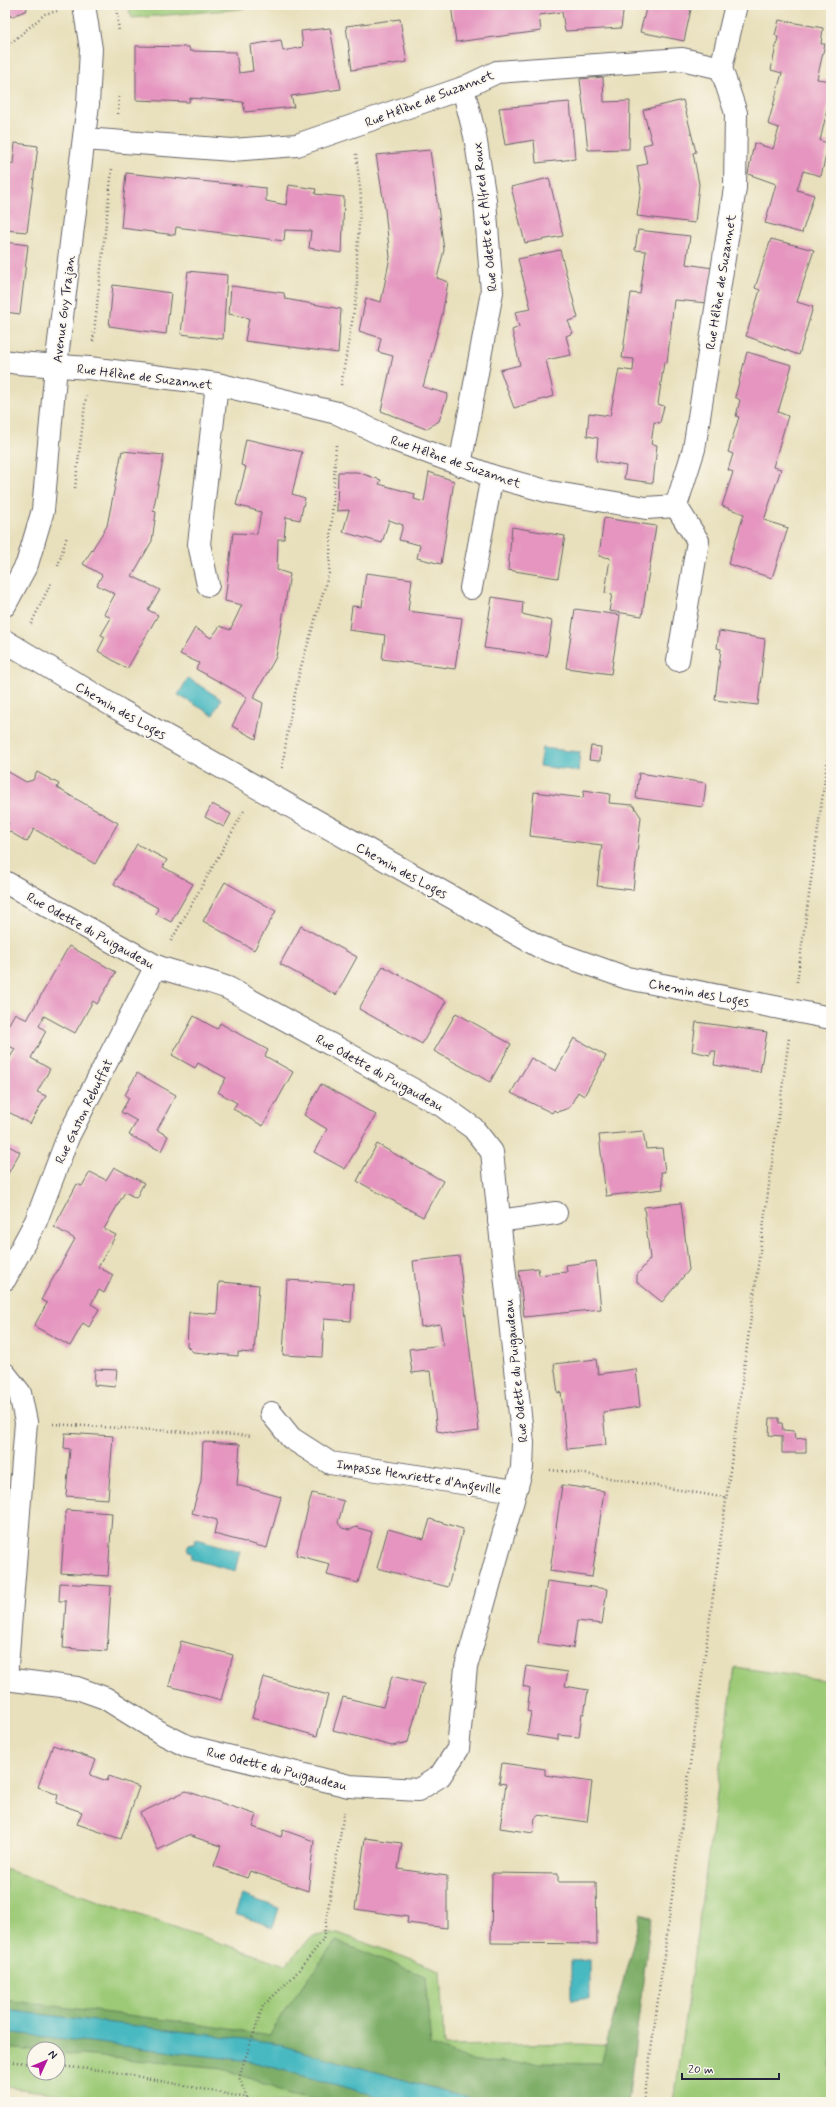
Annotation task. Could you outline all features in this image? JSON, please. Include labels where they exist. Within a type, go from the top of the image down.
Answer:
[{"type":"street","points":[[721,68],[736,5]]},
{"type":"street","name":"Avenue Guy Trajan","points":[[5,606],[27,564],[43,510],[56,366],[84,139],[91,49],[74,7]]},
{"type":"street","name":"Rue Hélène de Suzannet","points":[[5,361],[89,368],[216,384],[337,413],[389,438],[460,465],[492,476],[550,492],[638,506],[676,506],[694,449],[735,188],[736,113],[721,68],[682,59],[497,72],[463,88],[352,128],[297,145],[232,150],[84,139]]},
{"type":"street","name":"Rue Odette et Alfred Roux","points":[[460,465],[492,292],[485,200],[476,143],[463,88]]},
{"type":"street","points":[[208,585],[199,544],[216,384]]},
{"type":"street","points":[[471,588],[492,476]]},
{"type":"street","points":[[676,506],[698,541],[678,660]]},
{"type":"street","name":"Chemin des Loges","points":[[5,641],[256,788],[540,947],[627,978],[831,1018]]},
{"type":"street","name":"Rue Odette du Puigaudeau","points":[[5,882],[156,966],[181,975],[204,979],[228,988],[441,1105],[473,1128],[492,1152],[523,1443],[522,1468],[466,1667],[458,1749],[440,1776],[418,1790],[349,1786],[186,1746],[161,1733],[105,1698],[77,1688],[6,1679]]},
{"type":"street","name":"Rue Gaston Rebuffat","points":[[5,1279],[36,1221],[68,1137],[156,966]]},
{"type":"street","points":[[500,1221],[556,1213]]},
{"type":"street","points":[[5,1374],[20,1393],[26,1422],[6,1679]]},
{"type":"street","name":"Impasse Henriette d'Angeville","points":[[271,1413],[291,1438],[330,1463],[515,1491]]},
{"type":"path","points":[[5,48],[45,14],[74,7]]},
{"type":"path","points":[[278,799],[290,717],[300,670],[329,573],[337,413],[357,293],[357,254],[361,196],[352,128]]},
{"type":"path","points":[[644,2102],[831,734]]},
{"type":"path","points":[[156,966],[256,788]]},
{"type":"path","points":[[26,1422],[291,1438]]},
{"type":"path","points":[[522,1468],[580,1473],[727,1498]]},
{"type":"path","points":[[247,2098],[239,2077],[262,2006],[294,1976],[323,1940],[349,1786]]},
{"type":"path","points":[[5,2061],[26,2063]]},
{"type":"path","points":[[66,2067],[110,2071],[247,2098],[253,2102]]},
{"type":"green space","points":[[127,5],[256,5],[240,9],[132,18]]},
{"type":"green space","points":[[735,1667],[831,1681],[831,2102],[673,2102]]},
{"type":"green space","points":[[5,1869],[285,1965],[313,1936],[338,1933],[440,1970],[444,2046],[582,2044],[610,2046],[625,2102],[120,2102],[5,2087]]},
{"type":"green space","points":[[641,1914],[651,1917],[628,2102],[325,2102],[289,2094],[223,2068],[66,2054],[66,2041],[26,2041],[26,2050],[5,2048],[5,2000],[175,2021],[270,2035],[282,2014],[336,1941],[425,1976],[431,2046],[475,2062],[601,2064]]},
{"type":"water","points":[[188,678],[221,699],[213,715],[178,695]]},
{"type":"water","points":[[542,748],[580,752],[578,771],[539,766]]},
{"type":"water","points":[[196,1539],[240,1551],[235,1571],[191,1559],[192,1555],[187,1549],[189,1545],[195,1543]]},
{"type":"water","points":[[242,1895],[279,1908],[273,1927],[235,1914]]},
{"type":"water","points":[[590,1960],[590,1999],[571,1999],[571,1961]]},
{"type":"water","points":[[5,2010],[269,2042],[483,2102],[399,2102],[249,2061],[5,2032]]},
{"type":"building","points":[[5,5],[26,5],[27,10],[11,17]]},
{"type":"building","points":[[451,5],[624,5],[621,28],[565,31],[562,12],[539,15],[541,31],[456,42]]},
{"type":"building","points":[[647,5],[692,5],[684,41],[640,32]]},
{"type":"building","points":[[400,19],[407,62],[352,70],[346,26]]},
{"type":"building","points":[[779,20],[823,28],[821,44],[825,44],[817,79],[831,81],[831,93],[820,141],[829,143],[821,176],[803,171],[797,190],[814,195],[802,233],[765,223],[776,184],[748,174],[754,143],[773,149],[779,128],[768,124],[782,73],[771,70],[778,37],[775,35]]},
{"type":"building","points":[[330,28],[341,89],[291,96],[294,107],[245,112],[243,102],[190,98],[189,102],[136,100],[136,46],[189,47],[190,51],[236,52],[239,73],[253,71],[250,45],[281,40],[283,51],[303,47],[301,31]]},
{"type":"building","points":[[603,77],[604,102],[630,101],[629,149],[588,150],[580,79]]},
{"type":"building","points":[[683,100],[696,152],[693,153],[699,184],[695,223],[637,216],[641,188],[637,166],[647,164],[643,145],[652,143],[643,110]]},
{"type":"building","points":[[570,102],[575,159],[536,163],[534,140],[505,145],[499,108]]},
{"type":"building","points":[[15,143],[38,146],[27,232],[5,230],[5,163],[13,164]]},
{"type":"building","points":[[430,150],[444,250],[437,278],[448,282],[442,315],[423,387],[448,394],[439,421],[426,429],[381,411],[393,356],[378,352],[381,338],[359,331],[366,298],[381,302],[390,257],[385,210],[376,155]]},
{"type":"building","points":[[126,173],[266,188],[266,201],[286,205],[289,185],[316,189],[315,194],[344,197],[342,253],[309,248],[311,231],[285,230],[284,241],[176,227],[175,235],[121,228]]},
{"type":"building","points":[[549,178],[563,236],[525,243],[511,187]]},
{"type":"building","points":[[638,230],[690,236],[686,264],[713,268],[708,303],[674,300],[667,363],[664,362],[658,404],[664,406],[660,423],[654,422],[651,444],[657,445],[653,483],[624,479],[626,466],[596,461],[598,438],[587,436],[589,413],[610,416],[619,369],[633,371],[634,359],[622,358],[631,293],[640,294],[646,251],[635,250]]},
{"type":"building","points":[[771,239],[814,250],[797,302],[813,307],[799,355],[746,336],[760,290],[755,288]]},
{"type":"building","points":[[5,242],[28,245],[20,314],[5,312]]},
{"type":"building","points":[[560,250],[578,318],[568,321],[573,333],[566,336],[571,355],[546,360],[554,396],[514,408],[500,370],[520,365],[512,330],[519,327],[515,312],[531,309],[518,259]]},
{"type":"building","points":[[188,271],[227,275],[223,339],[181,334]]},
{"type":"building","points":[[113,285],[171,293],[166,334],[109,326]]},
{"type":"building","points":[[231,286],[284,293],[285,299],[341,309],[338,353],[245,341],[249,318],[229,314]]},
{"type":"building","points":[[747,352],[792,365],[778,412],[788,416],[773,467],[781,469],[764,520],[788,528],[772,578],[728,564],[744,514],[722,506],[733,472],[728,470],[733,454],[728,452],[739,417],[736,416],[740,400],[735,397]]},
{"type":"building","points":[[246,439],[302,452],[292,494],[305,498],[300,520],[286,517],[284,539],[278,539],[277,570],[290,574],[276,657],[253,698],[263,703],[256,739],[232,726],[247,697],[196,669],[199,663],[180,654],[195,628],[211,638],[220,626],[230,630],[242,605],[225,601],[233,533],[257,534],[261,512],[236,505],[246,467],[241,465]]},
{"type":"building","points":[[122,451],[164,455],[153,511],[156,512],[152,541],[132,576],[160,590],[148,610],[158,615],[127,669],[98,651],[105,637],[101,635],[111,618],[104,614],[115,594],[97,585],[102,575],[83,564],[107,526]]},
{"type":"building","points":[[338,472],[357,472],[381,480],[379,484],[415,494],[414,499],[424,502],[429,472],[454,481],[441,564],[417,558],[420,545],[399,540],[403,525],[389,520],[382,543],[343,532],[349,510],[337,511]]},
{"type":"building","points":[[604,518],[656,526],[642,616],[609,611],[612,594],[605,593],[610,558],[599,556]]},
{"type":"building","points":[[512,527],[565,536],[558,578],[508,570]]},
{"type":"building","points":[[366,573],[412,579],[408,611],[462,618],[455,669],[382,659],[385,635],[349,630],[352,606],[361,607]]},
{"type":"building","points":[[492,597],[523,602],[522,614],[552,621],[547,656],[484,648]]},
{"type":"building","points":[[575,609],[620,615],[611,674],[566,668]]},
{"type":"building","points":[[719,631],[765,639],[758,705],[715,700],[721,649],[717,648]]},
{"type":"building","points":[[591,746],[601,747],[600,761],[589,760]]},
{"type":"building","points":[[5,770],[26,782],[33,780],[37,772],[59,784],[57,788],[118,823],[95,864],[34,829],[27,842],[5,829],[9,823],[5,822]]},
{"type":"building","points":[[639,773],[706,783],[703,807],[636,798]]},
{"type":"building","points":[[584,790],[610,794],[609,803],[633,805],[641,817],[633,890],[597,886],[602,845],[530,836],[534,792],[583,798]]},
{"type":"building","points":[[212,804],[231,814],[224,827],[205,817]]},
{"type":"building","points":[[137,844],[167,860],[163,867],[193,884],[171,922],[156,914],[158,908],[114,884]]},
{"type":"building","points":[[225,882],[276,911],[254,950],[203,921]]},
{"type":"building","points":[[301,926],[357,957],[336,995],[280,964]]},
{"type":"building","points":[[69,946],[116,972],[97,1004],[93,1001],[75,1033],[44,1016],[39,1026],[46,1031],[31,1058],[50,1069],[37,1092],[46,1096],[30,1124],[5,1110],[5,1066],[15,1049],[5,1044],[5,1031],[15,1013],[27,1020]]},
{"type":"building","points":[[383,966],[446,1001],[422,1044],[359,1009]]},
{"type":"building","points":[[456,1013],[511,1044],[490,1082],[434,1051]]},
{"type":"building","points":[[194,1016],[217,1029],[220,1023],[268,1050],[265,1056],[293,1072],[263,1126],[233,1109],[237,1103],[218,1092],[226,1078],[198,1063],[195,1068],[172,1055]]},
{"type":"building","points":[[696,1022],[767,1032],[760,1072],[714,1065],[716,1051],[711,1051],[710,1055],[692,1051]]},
{"type":"building","points":[[574,1038],[606,1056],[584,1096],[578,1092],[569,1108],[557,1112],[554,1110],[552,1113],[511,1093],[531,1058],[556,1071]]},
{"type":"building","points":[[137,1073],[176,1095],[157,1130],[168,1136],[161,1151],[129,1135],[137,1121],[121,1112],[129,1098],[125,1095]]},
{"type":"building","points":[[321,1084],[376,1115],[345,1169],[314,1152],[327,1129],[304,1115]]},
{"type":"building","points":[[643,1131],[646,1149],[662,1148],[665,1172],[661,1172],[663,1189],[606,1196],[599,1135]]},
{"type":"building","points":[[5,1144],[20,1152],[5,1179]]},
{"type":"building","points":[[377,1144],[443,1181],[423,1217],[357,1181]]},
{"type":"building","points":[[114,1167],[144,1183],[136,1198],[125,1192],[104,1229],[116,1235],[98,1267],[113,1275],[104,1293],[99,1290],[91,1304],[99,1309],[89,1327],[83,1323],[70,1346],[34,1326],[47,1303],[41,1300],[75,1239],[54,1227],[77,1184],[82,1186],[90,1172],[106,1180]]},
{"type":"building","points":[[681,1203],[689,1270],[662,1302],[637,1282],[637,1275],[650,1259],[644,1207]]},
{"type":"building","points":[[459,1256],[479,1431],[455,1434],[437,1431],[430,1371],[412,1373],[409,1349],[443,1345],[440,1324],[421,1327],[413,1261]]},
{"type":"building","points":[[596,1261],[601,1309],[524,1317],[519,1270],[538,1268],[539,1275],[567,1272],[566,1265]]},
{"type":"building","points":[[287,1280],[353,1284],[351,1321],[324,1319],[322,1357],[283,1355]]},
{"type":"building","points":[[219,1282],[259,1285],[254,1353],[238,1352],[238,1356],[193,1352],[187,1346],[189,1312],[217,1314]]},
{"type":"building","points":[[596,1359],[598,1374],[636,1369],[640,1407],[603,1412],[606,1445],[567,1449],[561,1392],[558,1393],[554,1364]]},
{"type":"building","points":[[95,1369],[117,1370],[115,1387],[94,1385]]},
{"type":"building","points":[[770,1418],[779,1418],[779,1423],[782,1423],[783,1430],[794,1431],[795,1439],[806,1438],[806,1453],[782,1453],[782,1436],[769,1435]]},
{"type":"building","points":[[65,1433],[113,1436],[108,1499],[66,1496],[70,1449],[64,1448]]},
{"type":"building","points":[[203,1442],[240,1444],[237,1485],[281,1497],[267,1548],[214,1534],[217,1520],[192,1513],[201,1481]]},
{"type":"building","points":[[562,1485],[604,1491],[592,1577],[550,1571]]},
{"type":"building","points":[[312,1493],[344,1501],[338,1523],[342,1528],[350,1530],[356,1527],[372,1532],[358,1583],[327,1575],[330,1564],[296,1555]]},
{"type":"building","points":[[66,1510],[112,1513],[108,1576],[61,1573]]},
{"type":"building","points":[[430,1519],[463,1529],[448,1587],[377,1568],[388,1529],[424,1539]]},
{"type":"building","points":[[547,1581],[607,1589],[602,1624],[577,1621],[573,1648],[538,1643]]},
{"type":"building","points":[[60,1583],[111,1586],[107,1651],[63,1648],[66,1601],[59,1601]]},
{"type":"building","points":[[181,1641],[233,1655],[221,1700],[169,1686]]},
{"type":"building","points":[[526,1666],[568,1672],[565,1686],[588,1690],[584,1714],[582,1713],[579,1737],[558,1735],[558,1740],[527,1735],[531,1712],[527,1711],[530,1688],[523,1686]]},
{"type":"building","points":[[392,1676],[424,1684],[408,1742],[392,1746],[333,1730],[343,1697],[383,1707]]},
{"type":"building","points":[[263,1677],[328,1695],[317,1736],[252,1718]]},
{"type":"building","points":[[53,1745],[96,1760],[90,1775],[107,1781],[109,1776],[139,1787],[121,1839],[77,1824],[82,1812],[56,1803],[58,1795],[38,1787]]},
{"type":"building","points":[[502,1763],[545,1769],[545,1775],[592,1782],[587,1822],[539,1815],[535,1818],[533,1833],[500,1828],[506,1784],[499,1783]]},
{"type":"building","points":[[186,1791],[257,1815],[253,1827],[281,1837],[283,1830],[314,1841],[308,1891],[250,1871],[247,1878],[214,1866],[221,1846],[188,1835],[158,1850],[140,1813]]},
{"type":"building","points":[[365,1838],[402,1843],[398,1869],[447,1876],[447,1928],[407,1923],[408,1917],[355,1909]]},
{"type":"building","points":[[492,1873],[558,1874],[558,1882],[596,1882],[597,1944],[491,1943]]}]
